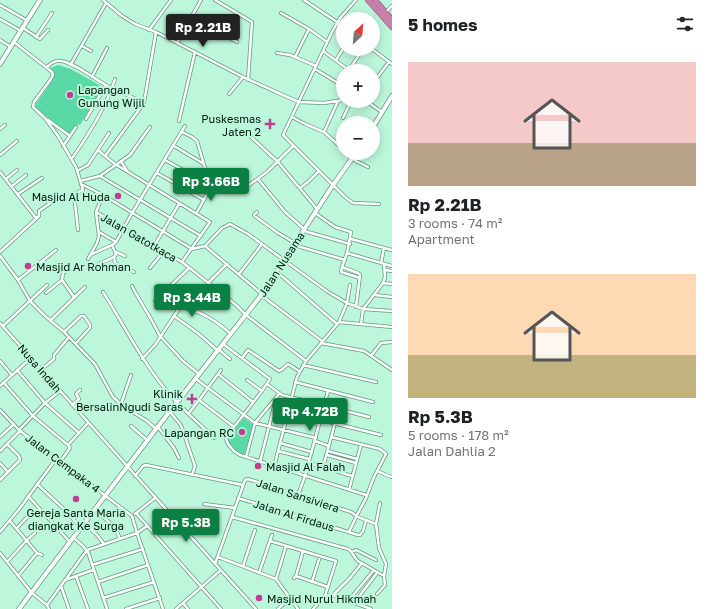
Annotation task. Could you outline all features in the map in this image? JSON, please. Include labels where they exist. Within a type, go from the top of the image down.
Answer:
[{"type":"highway","points":[[368,0],[375,3],[392,20]]},
{"type":"highway","points":[[375,3],[392,27]]},
{"type":"street","points":[[0,64],[40,0]]},
{"type":"street","points":[[103,0],[129,20],[156,32],[248,80],[300,102],[324,103],[336,101]]},
{"type":"street","points":[[149,30],[171,0]]},
{"type":"street","points":[[177,43],[201,0]]},
{"type":"street","points":[[215,0],[252,22],[248,80]]},
{"type":"street","points":[[304,0],[336,21]]},
{"type":"street","points":[[346,12],[356,0]]},
{"type":"street","points":[[71,64],[106,3]]},
{"type":"street","points":[[0,5],[28,21]]},
{"type":"street","points":[[385,12],[392,6]]},
{"type":"street","points":[[36,37],[52,13]]},
{"type":"street","points":[[281,13],[309,29],[327,42]]},
{"type":"street","points":[[191,18],[237,42]]},
{"type":"street","points":[[0,19],[41,39],[48,30]]},
{"type":"street","points":[[336,26],[322,51],[300,102],[283,135],[353,203],[379,204]]},
{"type":"street","points":[[295,57],[309,29]]},
{"type":"street","points":[[105,156],[144,103],[156,32]]},
{"type":"street","points":[[0,40],[11,47]]},
{"type":"street","points":[[14,42],[52,72],[52,76],[33,105],[34,109],[70,136]]},
{"type":"street","points":[[82,46],[91,51]]},
{"type":"street","points":[[92,77],[107,48]]},
{"type":"street","points":[[322,51],[341,64]]},
{"type":"street","points":[[179,121],[195,52]]},
{"type":"street","points":[[277,53],[283,53],[295,57],[315,67],[336,81]]},
{"type":"street","points":[[380,55],[391,63],[380,76]]},
{"type":"street","points":[[336,60],[339,56]]},
{"type":"street","points":[[47,67],[52,63],[60,61],[71,64],[106,85],[137,98],[144,103]]},
{"type":"street","points":[[229,94],[243,77]]},
{"type":"street","points":[[73,157],[92,129],[115,79]]},
{"type":"street","points":[[86,119],[106,85]]},
{"type":"street","points":[[380,116],[392,96]]},
{"type":"street","points":[[324,132],[336,107]]},
{"type":"street","points":[[375,108],[382,113]]},
{"type":"street","points":[[292,117],[324,132],[336,143]]},
{"type":"street","points":[[45,118],[58,136],[77,171],[83,190]]},
{"type":"street","points":[[0,129],[5,125]]},
{"type":"street","points":[[90,255],[116,242],[185,126]]},
{"type":"street","points":[[63,146],[76,127]]},
{"type":"street","points":[[80,182],[100,176],[133,152],[150,127]]},
{"type":"street","points":[[182,132],[197,141],[210,185],[196,214]]},
{"type":"street","points":[[77,171],[88,165],[109,133]]},
{"type":"street","points":[[251,137],[278,162],[300,188],[316,211],[335,227],[350,231],[350,244],[341,272],[360,278]]},
{"type":"street","points":[[0,155],[17,141]]},
{"type":"street","points":[[174,146],[204,164]]},
{"type":"street","points":[[249,185],[278,162],[294,146]]},
{"type":"street","points":[[98,150],[115,164],[210,223],[182,262]]},
{"type":"street","points":[[165,160],[210,185]]},
{"type":"street","name":"Jalan Nusama","points":[[19,609],[128,468],[217,349],[231,334],[261,295],[333,184],[351,160]]},
{"type":"street","points":[[356,160],[368,167]]},
{"type":"street","points":[[121,161],[128,172]]},
{"type":"street","points":[[6,179],[18,170]]},
{"type":"street","points":[[300,188],[319,171]]},
{"type":"street","points":[[0,172],[36,218]]},
{"type":"street","points":[[157,173],[204,200]]},
{"type":"street","points":[[12,186],[26,175]]},
{"type":"street","points":[[100,176],[201,236]]},
{"type":"street","points":[[18,194],[42,178]]},
{"type":"street","points":[[258,179],[285,212],[304,230],[350,244]]},
{"type":"street","points":[[80,182],[192,250],[205,246],[222,228],[230,224],[262,244],[328,292],[347,303],[356,307],[392,311]]},
{"type":"street","points":[[78,230],[74,194],[90,188]]},
{"type":"street","points":[[88,259],[97,243],[99,236],[96,212],[103,195]]},
{"type":"street","points":[[0,252],[38,216],[40,211],[59,197]]},
{"type":"street","points":[[154,246],[179,204]]},
{"type":"street","name":"Jalan Gatotkaca","points":[[96,212],[182,262],[236,305],[246,315],[306,360]]},
{"type":"street","points":[[257,212],[254,215],[256,217],[294,244],[345,260]]},
{"type":"street","points":[[99,232],[116,242]]},
{"type":"street","points":[[351,239],[392,250]]},
{"type":"street","points":[[239,274],[262,244]]},
{"type":"street","points":[[112,245],[116,255],[114,257],[116,264],[134,272]]},
{"type":"street","points":[[205,246],[239,274],[261,295],[322,342],[362,351],[392,370]]},
{"type":"street","points":[[381,263],[384,248]]},
{"type":"street","points":[[18,280],[56,250]]},
{"type":"street","points":[[150,268],[164,251]]},
{"type":"street","points":[[115,252],[125,256]]},
{"type":"street","points":[[347,253],[392,266]]},
{"type":"street","points":[[0,256],[18,280],[30,301],[76,343],[95,364],[109,391],[121,404],[157,428],[174,448],[179,458]]},
{"type":"street","points":[[99,264],[114,257]]},
{"type":"street","points":[[191,310],[200,298],[206,294],[209,284],[227,264]]},
{"type":"street","points":[[361,324],[363,308],[384,283],[384,264]]},
{"type":"street","points":[[342,267],[360,275],[356,307]]},
{"type":"street","points":[[155,300],[189,268]]},
{"type":"street","points":[[46,293],[62,280],[63,273],[68,270]]},
{"type":"street","points":[[385,270],[392,271]]},
{"type":"street","points":[[276,272],[338,323],[392,327]]},
{"type":"street","points":[[62,280],[74,297]]},
{"type":"street","points":[[384,283],[392,284]]},
{"type":"street","points":[[3,326],[47,285]]},
{"type":"street","points":[[274,467],[299,371],[306,360],[338,323],[347,303],[350,285]]},
{"type":"street","points":[[132,286],[160,336],[183,361],[199,374]]},
{"type":"street","points":[[51,320],[85,287]]},
{"type":"street","points":[[104,292],[142,358],[160,383],[214,438]]},
{"type":"street","points":[[374,294],[392,297]]},
{"type":"street","points":[[161,295],[171,303],[212,319],[231,334]]},
{"type":"street","points":[[142,358],[149,352],[180,307]]},
{"type":"street","points":[[64,332],[80,317],[84,316],[90,325],[90,328],[76,343]]},
{"type":"street","points":[[174,316],[230,359]]},
{"type":"street","name":"Nusa Indah","points":[[0,322],[135,476],[256,609]]},
{"type":"street","points":[[42,370],[54,359],[54,355],[69,337]]},
{"type":"street","points":[[371,356],[381,343],[392,342]]},
{"type":"street","points":[[223,343],[270,379],[227,436],[227,441],[234,451],[274,467],[366,495]]},
{"type":"street","points":[[242,358],[248,350],[278,370],[282,370],[288,364],[299,371]]},
{"type":"street","points":[[0,386],[31,358]]},
{"type":"street","points":[[0,361],[12,375]]},
{"type":"street","points":[[303,365],[376,382]]},
{"type":"street","points":[[17,370],[45,403],[79,433]]},
{"type":"street","points":[[189,414],[221,370]]},
{"type":"street","points":[[218,374],[254,402]]},
{"type":"street","points":[[121,404],[131,375]]},
{"type":"street","points":[[196,378],[256,423],[284,430],[329,446]]},
{"type":"street","points":[[247,380],[262,391]]},
{"type":"street","points":[[4,382],[33,416],[68,445],[70,448],[60,462]]},
{"type":"street","points":[[296,382],[373,402]]},
{"type":"street","points":[[267,384],[279,394],[369,417]]},
{"type":"street","points":[[72,405],[79,399],[76,394],[80,390]]},
{"type":"street","points":[[0,451],[45,403],[60,391]]},
{"type":"street","points":[[298,495],[309,463],[328,391]]},
{"type":"street","points":[[246,457],[256,423],[279,394]]},
{"type":"street","points":[[260,462],[277,397]]},
{"type":"street","points":[[199,400],[234,427]]},
{"type":"street","name":"Jalan Cempaka 4","points":[[0,410],[20,430],[56,459],[132,516]]},
{"type":"street","points":[[169,412],[182,428],[195,466],[192,475]]},
{"type":"street","points":[[288,414],[320,422],[335,423],[381,435]]},
{"type":"street","points":[[68,445],[88,423]]},
{"type":"street","points":[[323,467],[335,423]]},
{"type":"street","points":[[0,437],[14,424]]},
{"type":"street","points":[[131,426],[148,440]]},
{"type":"street","points":[[331,437],[380,449],[385,453],[366,498],[349,532],[360,535],[366,521]]},
{"type":"street","points":[[280,443],[312,452]]},
{"type":"street","points":[[0,480],[20,460],[19,456],[7,444]]},
{"type":"street","points":[[349,490],[361,444]]},
{"type":"street","points":[[278,451],[309,459]]},
{"type":"street","points":[[328,451],[358,459]]},
{"type":"street","points":[[327,455],[356,463]]},
{"type":"street","points":[[0,532],[10,521],[56,459]]},
{"type":"street","points":[[309,463],[352,476]]},
{"type":"street","points":[[0,464],[8,472]]},
{"type":"street","points":[[135,476],[144,465],[243,485],[215,564]]},
{"type":"street","points":[[377,471],[391,477]]},
{"type":"street","name":"Jalan Sansiviera","points":[[243,485],[245,480],[248,478],[344,509],[366,521],[376,524]]},
{"type":"street","points":[[37,484],[67,512],[81,529]]},
{"type":"street","points":[[28,496],[70,543]]},
{"type":"street","points":[[155,498],[132,516],[163,609]]},
{"type":"street","name":"Jalan Al Firdaus","points":[[238,498],[349,532]]},
{"type":"street","points":[[378,594],[385,585],[384,576],[386,564],[378,548],[376,524],[380,503]]},
{"type":"street","points":[[204,504],[235,508]]},
{"type":"street","points":[[95,510],[113,525],[120,539]]},
{"type":"street","points":[[136,513],[221,609]]},
{"type":"street","points":[[17,528],[30,514]]},
{"type":"street","points":[[232,517],[351,551],[356,550],[376,560]]},
{"type":"street","points":[[10,521],[37,554],[42,555]]},
{"type":"street","points":[[84,524],[97,535],[104,544]]},
{"type":"street","points":[[47,605],[87,550],[137,533],[147,526]]},
{"type":"street","points":[[243,566],[255,530]]},
{"type":"street","points":[[8,562],[26,540],[35,533]]},
{"type":"street","points":[[259,573],[272,535]]},
{"type":"street","points":[[74,538],[87,550],[107,609]]},
{"type":"street","points":[[270,541],[336,561],[325,596],[313,609]]},
{"type":"street","points":[[276,579],[286,546]]},
{"type":"street","points":[[92,565],[143,549]]},
{"type":"street","points":[[303,551],[295,577],[328,587]]},
{"type":"street","points":[[351,551],[355,559],[384,576]]},
{"type":"street","points":[[0,553],[32,593],[50,609]]},
{"type":"street","points":[[18,576],[37,554]]},
{"type":"street","points":[[312,582],[320,556]]},
{"type":"street","points":[[218,557],[276,579],[298,609]]},
{"type":"street","points":[[333,595],[362,563]]},
{"type":"street","points":[[98,582],[148,565]]},
{"type":"street","points":[[65,580],[93,570]]},
{"type":"street","points":[[176,609],[220,570]]},
{"type":"street","points":[[349,600],[374,570]]},
{"type":"street","points":[[354,602],[377,572]]},
{"type":"street","points":[[76,576],[88,609]]},
{"type":"street","points":[[103,598],[154,582]]},
{"type":"street","points":[[61,586],[69,609]]},
{"type":"street","points":[[325,596],[333,595],[371,609]]},
{"type":"street","points":[[126,609],[160,598]]},
{"type":"street","points":[[278,609],[290,598]]},
{"type":"street","points":[[183,603],[188,609]]},
{"type":"green space","name":"Lapangan Gunung Wijil","points":[[58,65],[71,69],[103,87],[80,125],[78,124],[71,135],[35,108],[36,104],[52,81],[54,75],[50,68]]},
{"type":"green space","name":"Lapangan RC","points":[[244,418],[254,425],[244,455],[234,449],[227,439]]},
{"type":"place","name":"Lapangan Gunung Wijil","points":[[70,95]]},
{"type":"place","name":"Puskesmas Jaten 2","points":[[270,124]]},
{"type":"place","name":"Masjid Al Huda","points":[[118,196]]},
{"type":"place","name":"Masjid Ar Rohman","points":[[28,266]]},
{"type":"place","name":"Klinik BersalinNgudi Saras","points":[[192,399]]},
{"type":"place","name":"Lapangan RC","points":[[242,432]]},
{"type":"place","name":"Masjid Al Falah","points":[[258,466]]},
{"type":"place","name":"Gereja Santa Maria diangkat Ke Surga","points":[[76,499]]},
{"type":"place","name":"Masjid Nurul Hikmah","points":[[259,598]]}]
